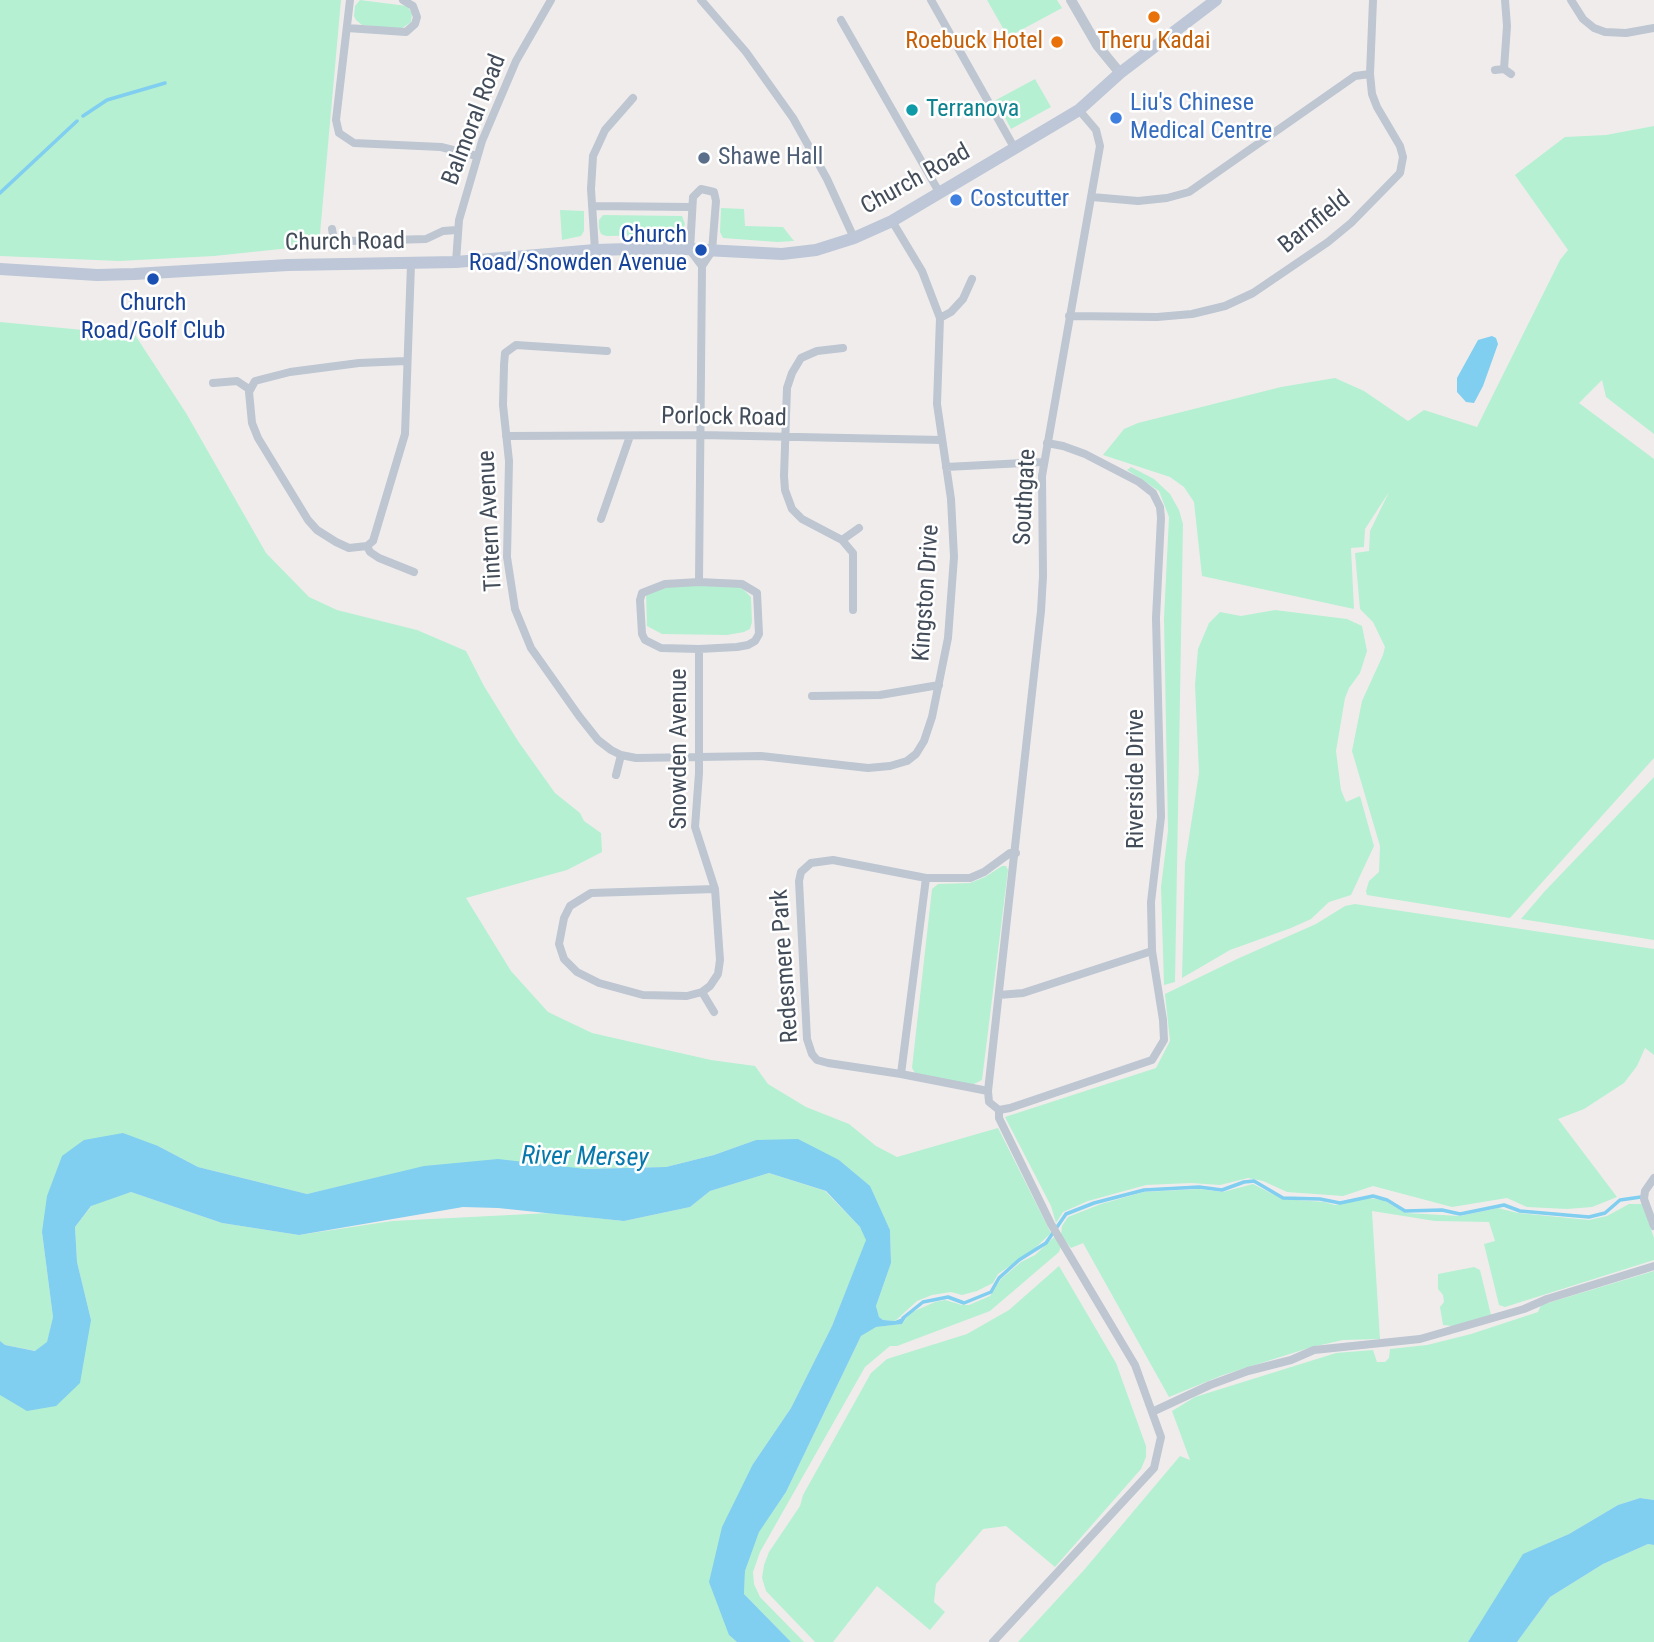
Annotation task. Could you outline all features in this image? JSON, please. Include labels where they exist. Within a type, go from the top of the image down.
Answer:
[{"type":"main road","name":"Church Road","points":[[0,269],[97,275],[288,265],[456,262],[595,250],[666,248],[782,254],[816,250],[853,238],[891,221],[1079,110],[1120,73],[1216,0]]},
{"type":"street","points":[[350,0],[336,120],[339,133],[359,144],[441,147],[477,156]]},
{"type":"street","points":[[347,28],[406,32],[415,24],[417,17],[413,6],[403,0]]},
{"type":"street","name":"Balmoral Road","points":[[456,262],[457,230],[477,156],[502,91],[551,0]]},
{"type":"street","points":[[701,0],[746,52],[793,118],[827,179],[853,238]]},
{"type":"street","points":[[931,0],[1015,149]]},
{"type":"street","points":[[1071,0],[1097,45],[1120,73]]},
{"type":"street","name":"Barnfield","points":[[1069,316],[1157,317],[1192,314],[1225,306],[1253,293],[1335,236],[1400,173],[1403,165],[1400,146],[1372,94],[1370,74],[1373,0]]},
{"type":"street","points":[[1503,71],[1507,26],[1505,0]]},
{"type":"street","points":[[1571,0],[1583,19],[1594,28],[1605,32],[1626,33],[1654,28]]},
{"type":"street","points":[[841,20],[939,192]]},
{"type":"street","points":[[1092,197],[1138,201],[1189,192],[1355,76],[1370,74]]},
{"type":"street","points":[[595,250],[591,173],[593,156],[606,130],[633,98]]},
{"type":"street","name":"Southgate","points":[[1016,853],[1041,611],[1043,462],[1092,197],[1100,139],[1079,110]]},
{"type":"street","points":[[699,582],[702,266],[712,251],[716,201],[714,192],[701,189],[696,192],[691,207],[690,250],[702,266]]},
{"type":"street","points":[[592,206],[691,207]]},
{"type":"street","name":"Kingston Drive","points":[[698,758],[761,756],[869,768],[899,763],[916,754],[924,741],[948,638],[954,557],[951,499],[937,404],[940,318],[922,271],[891,221]]},
{"type":"street","name":"Church Road","points":[[332,229],[334,240],[357,241],[426,239],[443,231],[457,230]]},
{"type":"street","points":[[406,360],[290,372],[255,381],[249,389],[253,423],[258,438],[308,520],[317,530],[349,548],[367,546],[373,541],[400,455],[406,411],[411,264]]},
{"type":"street","points":[[940,318],[951,312],[963,299],[972,279]]},
{"type":"street","name":"Tintern Avenue","points":[[607,351],[516,345],[507,351],[503,405],[510,509],[507,557],[515,609],[531,648],[598,740],[621,755]]},
{"type":"street","points":[[843,348],[817,351],[802,358],[792,373],[788,388],[785,438],[785,490],[792,509],[802,519],[842,540],[853,553],[853,610]]},
{"type":"street","points":[[213,383],[237,381],[249,389]]},
{"type":"street","name":"Porlock Road","points":[[506,436],[701,435],[942,440]]},
{"type":"street","points":[[601,519],[630,436]]},
{"type":"street","name":"Riverside Drive","points":[[999,1110],[1152,1060],[1164,1040],[1164,1020],[1152,951],[1152,884],[1161,817],[1156,632],[1160,507],[1153,493],[1139,482],[1085,454],[1047,443]]},
{"type":"street","points":[[946,467],[1043,462]]},
{"type":"street","points":[[842,540],[859,528]]},
{"type":"street","points":[[367,546],[370,552],[379,558],[414,572]]},
{"type":"street","name":"Snowden Avenue","points":[[699,582],[742,584],[757,593],[759,634],[755,641],[748,645],[699,649],[661,648],[645,640],[642,634],[642,593],[656,586],[699,582]]},
{"type":"street","name":"Snowden Avenue","points":[[699,649],[695,827],[715,889],[720,960],[718,974],[702,992]]},
{"type":"street","points":[[812,696],[880,695],[939,685]]},
{"type":"street","points":[[616,775],[621,755],[636,758],[698,758]]},
{"type":"street","name":"Redesmere Park","points":[[988,1091],[817,1060],[808,1047],[799,881],[805,867],[820,860],[833,860],[926,878],[970,878],[984,872],[1010,853],[1016,853]]},
{"type":"street","points":[[993,1642],[1154,1468],[1161,1437],[1135,1365],[1058,1237],[999,1118],[999,1110],[989,1102],[988,1091],[1016,853]]},
{"type":"street","points":[[901,1074],[926,878]]},
{"type":"street","points":[[715,889],[591,893],[570,906],[560,931],[559,944],[564,959],[577,972],[599,983],[643,995],[687,996],[702,992],[715,1012]]},
{"type":"street","points":[[999,995],[1023,993],[1152,951]]},
{"type":"street","points":[[1654,1178],[1645,1191],[1644,1199],[1654,1226]]},
{"type":"street","points":[[1152,1412],[1210,1385],[1248,1371],[1291,1360],[1314,1350],[1420,1339],[1524,1310],[1547,1299],[1654,1266]]},
{"type":"green space","points":[[0,0],[341,0],[319,245],[214,256],[119,261],[0,256]]},
{"type":"green space","points":[[360,0],[407,6],[412,13],[411,22],[401,29],[362,25],[354,16],[355,6]]},
{"type":"green space","points":[[987,0],[1057,0],[1062,8],[1008,37]]},
{"type":"green space","points":[[1035,79],[1051,107],[1011,129],[996,100]]},
{"type":"green space","points":[[1654,126],[1654,434],[1606,397],[1602,380],[1579,403],[1654,459],[1654,758],[1510,918],[1367,895],[1369,881],[1379,872],[1380,846],[1352,751],[1362,701],[1385,647],[1373,622],[1360,609],[1355,553],[1369,551],[1370,531],[1389,492],[1365,529],[1364,547],[1351,548],[1354,609],[1202,576],[1194,502],[1184,487],[1170,477],[1103,455],[1124,429],[1138,423],[1281,387],[1335,378],[1364,391],[1408,421],[1424,410],[1477,427],[1560,260],[1568,250],[1515,175],[1565,137],[1606,135]]},
{"type":"green space","points":[[721,208],[744,209],[745,226],[783,227],[794,241],[723,238],[720,232]]},
{"type":"green space","points":[[560,210],[584,211],[584,231],[581,236],[562,240]]},
{"type":"green space","points":[[603,215],[682,216],[685,224],[680,235],[606,236],[601,234],[599,228],[599,220]]},
{"type":"green space","points":[[0,322],[135,335],[186,413],[266,553],[309,597],[337,610],[417,630],[466,651],[518,741],[555,793],[601,833],[602,852],[567,870],[466,898],[511,971],[548,1012],[592,1033],[711,1060],[755,1066],[768,1084],[806,1107],[849,1124],[876,1146],[897,1157],[998,1128],[1051,1233],[1033,1250],[998,1274],[993,1283],[962,1295],[951,1292],[932,1295],[917,1301],[895,1321],[883,1320],[879,1317],[876,1306],[891,1263],[890,1230],[870,1187],[839,1160],[756,1140],[714,1155],[666,1167],[586,1169],[347,1185],[307,1194],[198,1167],[158,1146],[42,1232],[53,1317],[47,1343],[36,1351],[5,1345],[0,1341]]},
{"type":"green space","points":[[1131,467],[1154,479],[1170,494],[1183,524],[1175,982],[1164,985],[1161,887],[1168,831],[1164,618],[1169,517],[1159,491],[1127,470]]},
{"type":"green space","points":[[658,586],[741,587],[751,597],[752,622],[750,629],[744,632],[727,635],[662,634],[647,626],[646,591]]},
{"type":"green space","points":[[1275,610],[1347,619],[1362,626],[1367,651],[1360,673],[1345,698],[1336,751],[1341,790],[1346,802],[1360,796],[1374,846],[1351,895],[1329,902],[1311,919],[1230,950],[1182,978],[1185,863],[1199,773],[1195,685],[1198,649],[1209,623],[1220,612],[1241,616]]},
{"type":"green space","points":[[1654,777],[1654,940],[1521,919],[1544,892]]},
{"type":"green space","points":[[1006,866],[1008,870],[982,1080],[972,1085],[915,1073],[912,1068],[932,889],[938,884],[970,883]]},
{"type":"green space","points":[[1355,904],[1654,949],[1654,1055],[1645,1048],[1637,1066],[1624,1083],[1584,1109],[1558,1119],[1617,1197],[1592,1207],[1567,1209],[1527,1207],[1507,1198],[1452,1207],[1373,1186],[1343,1196],[1287,1192],[1263,1181],[1248,1178],[1220,1185],[1146,1185],[1088,1201],[1063,1212],[1056,1223],[1051,1206],[1005,1117],[1156,1068],[1170,1041],[1165,994],[1316,924],[1345,906]]},
{"type":"green space","points":[[769,1173],[825,1191],[860,1227],[867,1239],[832,1326],[791,1408],[753,1464],[729,1635],[737,1642],[0,1642],[0,1394],[91,1320],[77,1262],[75,1227],[93,1204],[131,1192],[222,1223],[299,1235],[392,1221],[549,1213],[624,1221],[690,1207],[710,1191]]},
{"type":"green space","points":[[1253,1184],[1282,1199],[1335,1205],[1369,1198],[1383,1200],[1405,1213],[1460,1216],[1498,1208],[1518,1213],[1589,1220],[1607,1216],[1629,1204],[1643,1204],[1654,1238],[1654,1260],[1505,1307],[1499,1305],[1484,1244],[1495,1241],[1489,1222],[1435,1221],[1372,1211],[1380,1339],[1343,1340],[1312,1347],[1223,1375],[1169,1397],[1083,1243],[1071,1248],[1061,1235],[1062,1226],[1068,1217],[1144,1192],[1199,1189],[1223,1192]]},
{"type":"green space","points":[[1054,1237],[1061,1246],[1059,1252],[990,1311],[897,1346],[890,1346],[865,1367],[760,1552],[753,1572],[754,1584],[760,1597],[804,1642],[791,1642],[744,1594],[745,1571],[759,1531],[786,1492],[861,1336],[875,1327],[902,1324],[910,1313],[935,1302],[945,1300],[969,1305],[990,1296],[1001,1279],[1021,1262],[1035,1255]]},
{"type":"green space","points":[[1059,1266],[1116,1363],[1146,1446],[1146,1457],[1141,1469],[1055,1567],[1006,1526],[983,1529],[936,1584],[934,1602],[945,1612],[930,1630],[877,1586],[833,1642],[815,1642],[766,1591],[762,1578],[764,1565],[769,1552],[800,1506],[803,1495],[871,1373],[887,1359],[967,1334],[1009,1310]]},
{"type":"green space","points":[[1474,1267],[1480,1270],[1491,1315],[1453,1326],[1443,1325],[1440,1307],[1444,1302],[1438,1289],[1438,1274]]},
{"type":"green space","points":[[1654,1271],[1654,1500],[1640,1498],[1618,1505],[1569,1534],[1524,1554],[1468,1642],[1018,1642],[1084,1570],[1180,1456],[1190,1460],[1172,1411],[1195,1397],[1336,1353],[1373,1350],[1377,1362],[1385,1362],[1389,1358],[1390,1349],[1427,1345],[1471,1334],[1538,1312],[1541,1305]]},
{"type":"green space","points":[[1648,1544],[1654,1545],[1654,1642],[1517,1642],[1550,1597],[1603,1564]]},
{"type":"water","points":[[1492,336],[1498,344],[1483,386],[1474,403],[1466,402],[1457,392],[1457,378],[1478,340]]},
{"type":"water","points":[[123,1133],[158,1146],[198,1167],[307,1194],[424,1166],[498,1159],[586,1169],[666,1167],[714,1155],[756,1140],[798,1139],[839,1160],[870,1186],[890,1230],[891,1263],[876,1306],[879,1317],[895,1321],[907,1316],[902,1324],[876,1327],[861,1336],[786,1492],[759,1532],[745,1571],[744,1594],[791,1642],[737,1642],[729,1635],[709,1582],[722,1527],[753,1464],[791,1408],[832,1326],[866,1240],[860,1227],[826,1191],[769,1173],[710,1191],[690,1207],[624,1221],[463,1207],[299,1235],[222,1223],[131,1192],[91,1206],[75,1227],[77,1262],[91,1320],[80,1383],[56,1406],[27,1411],[0,1395],[0,1341],[5,1345],[35,1351],[47,1342],[53,1317],[42,1232],[47,1196],[62,1156],[84,1140]]},
{"type":"water","points":[[1640,1498],[1654,1500],[1654,1545],[1648,1544],[1603,1564],[1550,1597],[1517,1642],[1468,1642],[1523,1554],[1569,1534],[1618,1505]]},
{"type":"waterway","points":[[83,116],[107,100],[165,83]]},
{"type":"waterway","points":[[0,193],[77,121]]},
{"type":"waterway","points":[[903,1318],[923,1302],[948,1297],[964,1303],[991,1292],[999,1278],[1019,1260],[1046,1243],[1066,1214],[1094,1203],[1144,1190],[1199,1187],[1222,1190],[1254,1181],[1283,1198],[1320,1199],[1340,1203],[1373,1196],[1387,1200],[1405,1211],[1442,1210],[1460,1214],[1504,1205],[1520,1211],[1589,1217],[1605,1213],[1620,1200],[1641,1197]]},
{"type":"place","name":"Theru Kadai","points":[[1154,17]]},
{"type":"place","name":"Roebuck Hotel","points":[[1057,42]]},
{"type":"place","name":"Terranova","points":[[912,110]]},
{"type":"place","name":"Liu's Chinese Medical Centre","points":[[1116,118]]},
{"type":"place","name":"Shawe Hall","points":[[704,158]]},
{"type":"place","name":"Costcutter","points":[[956,200]]},
{"type":"place","name":"Church Road/Snowden Avenue","points":[[701,250]]},
{"type":"place","name":"Church Road/Golf Club","points":[[153,279]]},
{"type":"water label","name":"River Mersey","points":[[585,1158]]}]
